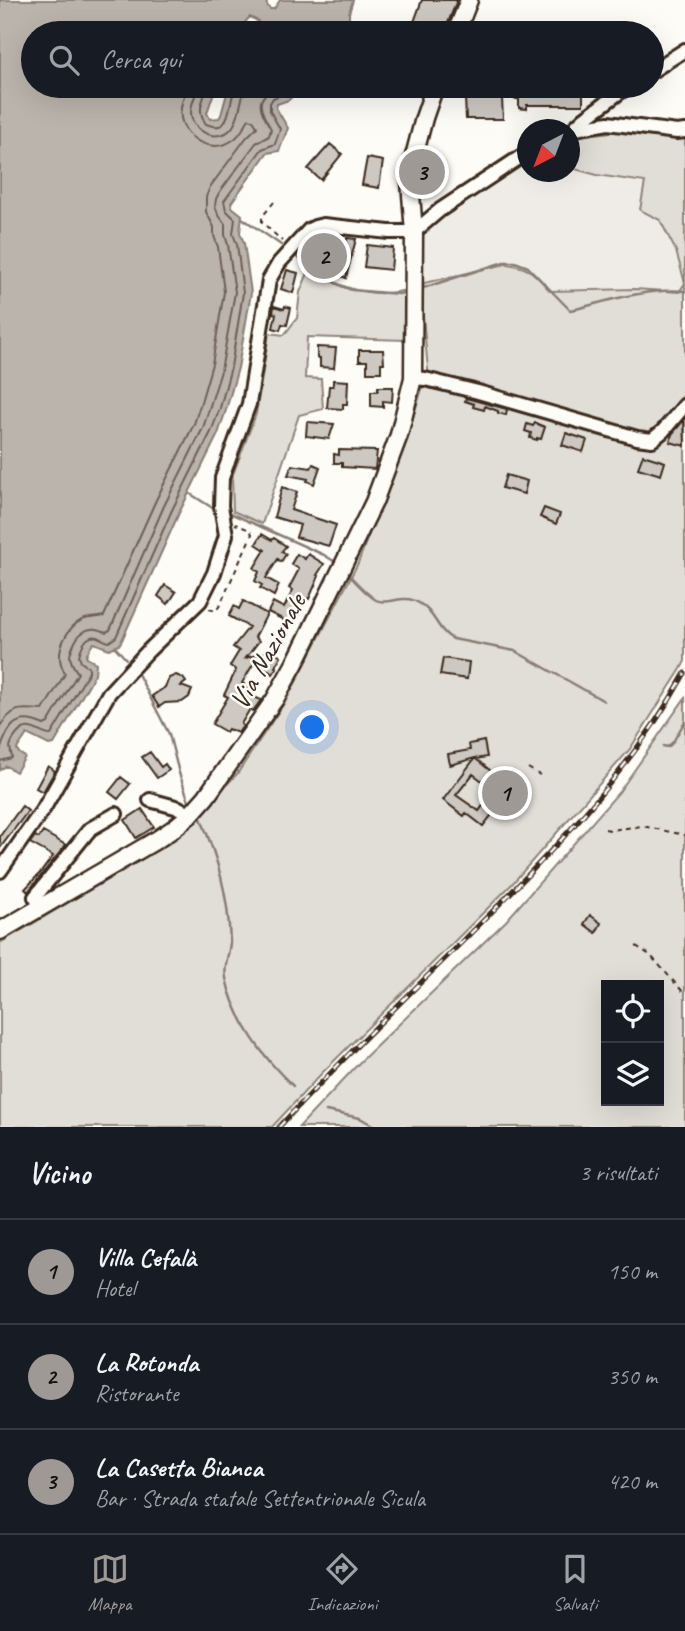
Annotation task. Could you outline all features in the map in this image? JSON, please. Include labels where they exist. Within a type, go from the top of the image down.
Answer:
[{"type":"main road","points":[[461,21],[469,0]]},
{"type":"main road","name":"Via Nazionale","points":[[0,931],[158,839],[190,814],[206,797],[275,699],[295,663],[374,502],[398,435],[413,378],[414,232],[410,182],[431,98]]},
{"type":"street","points":[[664,63],[685,50]]},
{"type":"street","points":[[580,122],[612,98]]},
{"type":"street","points":[[580,128],[608,123],[685,131]]},
{"type":"street","points":[[0,871],[44,808],[109,693],[200,601],[214,573],[226,536],[221,506],[222,478],[249,404],[269,280],[279,263],[309,230],[323,225],[414,232],[440,210],[517,159]]},
{"type":"street","points":[[413,378],[478,392],[637,439],[652,440],[685,405]]},
{"type":"street","points":[[150,800],[180,808],[190,814]]},
{"type":"street","points":[[41,907],[35,897],[90,829],[117,814]]},
{"type":"path","points":[[274,202],[261,217],[262,222],[286,244]]},
{"type":"path","points":[[207,609],[216,611],[220,605],[252,534],[250,530],[229,520]]},
{"type":"path","points":[[528,768],[540,775]]},
{"type":"path","points":[[605,829],[642,826],[685,835]]},
{"type":"path","points":[[636,946],[650,955],[685,994]]},
{"type":"shaded area","points":[[621,131],[675,139],[685,137],[685,283],[676,251],[660,220],[640,210],[645,182],[580,170],[580,137]]},
{"type":"shaded area","points":[[517,167],[517,182],[580,182],[580,170],[645,182],[676,251],[685,283],[679,293],[635,289],[550,291],[534,273],[506,264],[420,284],[418,240],[430,224]]},
{"type":"shaded area","points":[[506,264],[531,272],[550,291],[635,289],[679,292],[685,283],[685,661],[630,749],[512,884],[322,1073],[272,1127],[0,1127],[0,943],[168,844],[237,774],[287,699],[358,563],[410,427],[428,370],[420,284]]},
{"type":"shaded area","points":[[310,268],[332,281],[356,290],[381,293],[407,290],[406,340],[307,337],[305,378],[321,379],[323,409],[299,415],[262,524],[233,511],[232,477],[256,414],[269,333],[284,335],[297,318],[300,292]]},
{"type":"shaded area","points":[[685,698],[685,1127],[299,1127],[360,1062],[506,921],[619,792]]},
{"type":"water","points":[[0,0],[266,0],[270,9],[274,9],[280,0],[353,0],[349,21],[258,21],[250,17],[246,21],[21,21],[21,98],[212,98],[207,113],[210,119],[219,118],[226,98],[291,98],[277,104],[276,108],[288,128],[279,151],[267,153],[231,203],[242,215],[240,233],[244,243],[251,293],[238,368],[218,434],[119,645],[109,649],[94,643],[92,645],[86,655],[96,663],[95,674],[54,744],[49,745],[27,734],[17,749],[25,757],[16,772],[6,766],[0,770]]},
{"type":"building","points":[[422,0],[457,0],[449,21],[414,21]]},
{"type":"building","points":[[465,98],[502,98],[503,119],[466,119]]},
{"type":"building","points":[[583,98],[583,105],[527,105],[527,109],[519,108],[519,99],[514,99]]},
{"type":"building","points":[[330,144],[342,154],[321,180],[308,169]]},
{"type":"building","points":[[367,158],[383,161],[379,188],[362,185]]},
{"type":"building","points":[[347,238],[356,239],[346,278],[339,273],[325,270],[307,257],[321,241],[344,252]]},
{"type":"building","points":[[367,245],[393,248],[391,270],[364,267]]},
{"type":"building","points":[[287,270],[298,273],[293,293],[281,289]]},
{"type":"building","points":[[274,306],[291,308],[287,325],[282,324],[280,330],[273,328],[276,314],[273,313]]},
{"type":"building","points":[[317,347],[336,348],[334,368],[320,367]]},
{"type":"building","points":[[359,350],[383,350],[384,363],[381,363],[381,372],[367,372],[367,361],[359,361]]},
{"type":"building","points":[[333,380],[348,381],[347,404],[343,404],[343,409],[327,408],[329,386],[333,386]]},
{"type":"building","points":[[378,387],[393,387],[392,402],[383,401],[383,407],[371,406],[371,391],[378,391]]},
{"type":"building","points":[[466,398],[507,409],[506,415],[485,406],[484,410],[473,407],[474,404],[465,401]]},
{"type":"building","points":[[684,420],[685,446],[670,442],[672,434]]},
{"type":"building","points":[[307,422],[334,424],[329,439],[306,436]]},
{"type":"building","points":[[535,423],[545,427],[541,439],[537,440],[530,438],[531,433],[525,431],[527,424],[533,426]]},
{"type":"building","points":[[566,433],[587,440],[583,452],[562,445]]},
{"type":"building","points":[[339,450],[377,451],[375,469],[342,467],[342,463],[334,463],[334,454],[339,455]]},
{"type":"building","points":[[643,455],[665,462],[661,475],[638,468]]},
{"type":"building","points":[[313,464],[320,467],[314,484],[307,481],[308,479],[288,475],[292,465],[311,468]]},
{"type":"building","points":[[506,475],[527,481],[524,494],[502,488]]},
{"type":"building","points":[[282,487],[297,492],[291,510],[336,525],[329,546],[296,537],[300,525],[274,517]]},
{"type":"building","points":[[544,508],[560,514],[556,524],[540,517]]},
{"type":"building","points":[[262,534],[286,546],[282,551],[286,554],[281,562],[278,559],[266,578],[279,585],[274,596],[260,588],[262,585],[255,581],[259,572],[254,568],[265,550],[256,544]]},
{"type":"building","points":[[297,554],[305,559],[308,554],[324,564],[317,575],[319,576],[309,599],[307,598],[295,620],[292,618],[290,623],[268,612],[273,602],[284,608],[293,590],[289,588],[299,569],[291,564]]},
{"type":"building","points":[[165,585],[176,592],[168,604],[158,596]]},
{"type":"building","points":[[243,601],[267,614],[255,637],[259,641],[246,658],[273,650],[281,656],[273,674],[255,661],[242,683],[254,692],[252,696],[261,700],[253,711],[250,709],[238,733],[228,729],[226,732],[212,724],[228,697],[224,695],[236,670],[230,666],[239,651],[233,647],[249,627],[229,616],[234,606],[239,609]]},
{"type":"building","points":[[443,658],[469,662],[467,679],[440,675]]},
{"type":"building","points":[[176,675],[186,682],[181,686],[192,690],[189,697],[182,702],[165,703],[159,707],[152,696],[165,687],[169,678]]},
{"type":"building","points":[[484,741],[487,757],[476,759],[522,796],[507,814],[498,807],[483,826],[443,800],[475,758],[450,765],[448,754],[470,750],[469,744]],"holes":[[[473,774],[494,790],[479,811],[456,795]]]},
{"type":"building","points":[[150,752],[161,767],[165,764],[169,770],[157,778],[142,757]]},
{"type":"building","points":[[48,766],[55,771],[43,792],[36,788]]},
{"type":"building","points":[[121,777],[130,784],[118,799],[109,792]]},
{"type":"building","points":[[22,806],[28,811],[0,848],[0,836]]},
{"type":"building","points":[[142,809],[154,827],[136,838],[125,820]]},
{"type":"building","points":[[43,832],[66,845],[28,892],[25,889],[53,856],[30,843],[35,836],[39,838]]},
{"type":"building","points":[[590,915],[601,923],[596,933],[584,924]]},
{"type":"waterway","points":[[242,218],[281,245]]},
{"type":"waterway","points":[[294,255],[322,276],[352,290],[399,294],[407,292]]},
{"type":"waterway","points":[[420,289],[504,262],[515,262],[528,267],[570,310],[638,294],[685,291]]},
{"type":"waterway","points":[[189,493],[211,507]]},
{"type":"waterway","points":[[230,513],[337,563]]},
{"type":"waterway","points":[[347,573],[376,600],[386,602],[407,599],[419,603],[453,639],[515,651],[604,701]]},
{"type":"waterway","points":[[115,647],[126,659]]},
{"type":"waterway","points":[[137,672],[169,734],[189,801]]},
{"type":"waterway","points":[[663,746],[668,747],[673,742],[685,721]]},
{"type":"waterway","points":[[200,816],[217,862],[227,907],[230,941],[225,973],[230,993],[252,1037],[271,1063],[293,1086]]},
{"type":"waterway","points":[[326,1111],[360,1118],[376,1127]]},
{"type":"railway","points":[[279,1127],[346,1056],[554,848],[638,747],[685,673]]},
{"type":"place","name":"La Casetta Bianca","points":[[422,172]]},
{"type":"place","name":"La Rotonda","points":[[324,256]]},
{"type":"place","name":"Villa Cefalà","points":[[505,793]]}]
